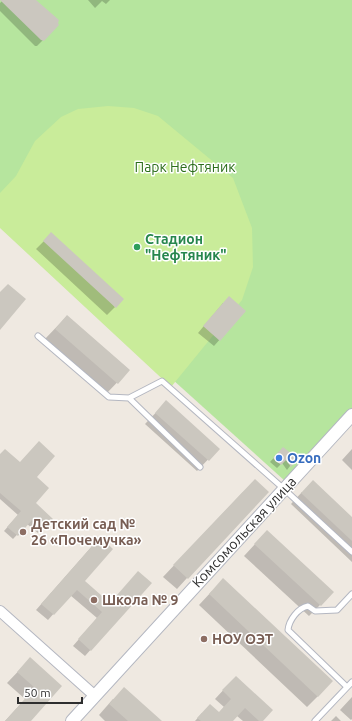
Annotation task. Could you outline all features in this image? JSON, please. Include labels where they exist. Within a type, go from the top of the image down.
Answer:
[{"type":"street","name":"Комсомольская улица","points":[[72,721],[352,415]]},
{"type":"street","points":[[0,611],[95,696]]},
{"type":"lane","points":[[38,336],[109,397],[129,398],[162,382],[284,489],[352,552]]},
{"type":"lane","points":[[129,398],[200,467]]},
{"type":"lane","points":[[347,687],[288,630],[288,624],[302,607],[308,606],[315,611],[337,610],[352,594]]},
{"type":"lane","points":[[315,721],[352,682]]},
{"type":"green space","name":"Парк Нефтяник","points":[[0,0],[352,0],[352,408],[285,481],[0,224]]},
{"type":"green space","name":"Стадион \"Нефтяник\"","points":[[108,106],[134,108],[158,116],[233,178],[252,228],[253,267],[242,300],[171,387],[0,228],[0,193],[16,176],[35,141],[61,117],[78,109]]},
{"type":"building","points":[[0,0],[36,0],[59,20],[59,25],[44,41],[41,40]]},
{"type":"building","points":[[51,232],[124,299],[116,308],[43,241]]},
{"type":"building","points":[[8,284],[26,299],[0,330],[0,292]]},
{"type":"building","points":[[229,296],[246,311],[220,341],[203,326]]},
{"type":"building","points":[[67,315],[130,370],[118,384],[55,329]]},
{"type":"building","points":[[166,400],[220,449],[209,461],[155,413]]},
{"type":"building","points":[[39,441],[55,456],[37,477],[49,488],[36,503],[53,519],[43,530],[32,520],[18,536],[7,527],[21,511],[0,493],[0,454],[5,449],[20,462]]},
{"type":"building","points":[[283,447],[297,458],[291,467],[286,460],[281,465],[273,458]]},
{"type":"building","points":[[255,479],[269,492],[188,579],[173,565]]},
{"type":"building","points":[[313,480],[352,517],[352,541],[301,493]]},
{"type":"building","points":[[267,530],[334,592],[321,606],[254,544]]},
{"type":"building","points":[[100,537],[113,549],[85,581],[110,603],[138,571],[152,583],[91,651],[78,639],[102,612],[77,590],[54,615],[41,604]]},
{"type":"building","points":[[223,578],[333,681],[318,697],[209,594]]},
{"type":"building","points":[[30,657],[62,686],[31,721],[5,721],[35,688],[17,672]]},
{"type":"building","points":[[236,676],[273,710],[263,721],[259,721],[245,708],[233,721],[201,721],[197,718],[210,704],[219,712],[231,699],[222,690]]},
{"type":"building","points":[[124,687],[162,721],[128,721],[109,704]]},
{"type":"place","name":"Стадион \"Нефтяник\"","points":[[137,247]]},
{"type":"place","name":"Ozon","points":[[279,458]]},
{"type":"place","name":"Детский сад № 26 «Почемучка»","points":[[23,532]]},
{"type":"place","name":"Школа № 9","points":[[94,600]]},
{"type":"place","name":"НОУ ОЭТ","points":[[204,639]]}]
